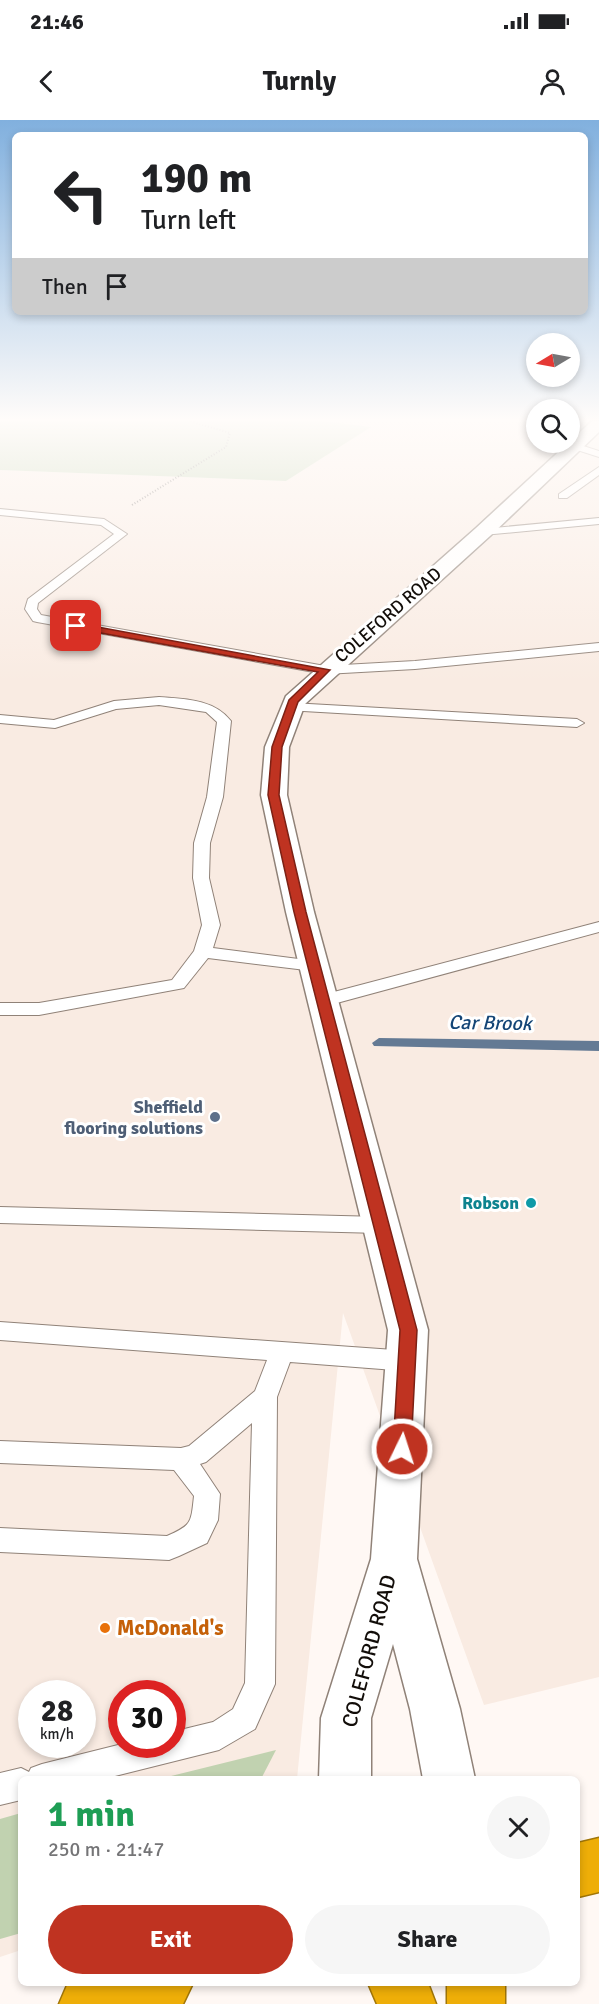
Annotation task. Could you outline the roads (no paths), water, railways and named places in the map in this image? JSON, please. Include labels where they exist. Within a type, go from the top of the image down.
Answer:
[{"type":"highway","points":[[580,1870],[599,1865]]},
{"type":"highway","points":[[88,2004],[153,1986]]},
{"type":"highway","points":[[398,1986],[407,2004]]},
{"type":"highway","points":[[476,1986],[477,2004]]},
{"type":"street","name":"COLEFORD ROAD","points":[[345,1776],[346,1718],[394,1559],[408,1360],[408,1330],[322,1001],[274,795],[277,747],[294,700],[325,670],[511,509]]},
{"type":"street","name":"COLEFORD ROAD","points":[[394,1559],[435,1709],[448,1776]]},
{"type":"lane","points":[[0,512],[104,522],[121,534],[32,602],[31,609],[37,618],[325,670],[415,665],[599,647]]},
{"type":"lane","points":[[483,531],[599,521]]},
{"type":"lane","points":[[0,719],[55,723],[114,705],[159,701],[187,703],[210,709],[224,721],[215,797],[202,843],[201,878],[211,924],[203,952],[178,984],[39,1009],[0,1009]]},
{"type":"lane","points":[[291,707],[577,723]]},
{"type":"lane","points":[[322,1001],[599,927]]},
{"type":"lane","points":[[203,952],[314,966]]},
{"type":"lane","points":[[0,1215],[380,1225]]},
{"type":"lane","points":[[0,1331],[408,1360]]},
{"type":"lane","points":[[54,1776],[219,1735],[244,1719],[260,1684],[265,1397],[282,1351]]},
{"type":"lane","points":[[0,1452],[181,1459],[197,1454],[265,1397]]},
{"type":"lane","points":[[0,1540],[169,1548],[197,1535],[205,1520],[207,1494],[181,1459]]},
{"type":"lane","points":[[0,1790],[18,1785]]},
{"type":"waterway","name":"Car Brook","points":[[379,1043],[599,1046]]},
{"type":"place","name":"Sheffield flooring solutions","points":[[215,1117]]},
{"type":"place","name":"Robson","points":[[531,1203]]},
{"type":"place","name":"McDonald's","points":[[105,1628]]}]
